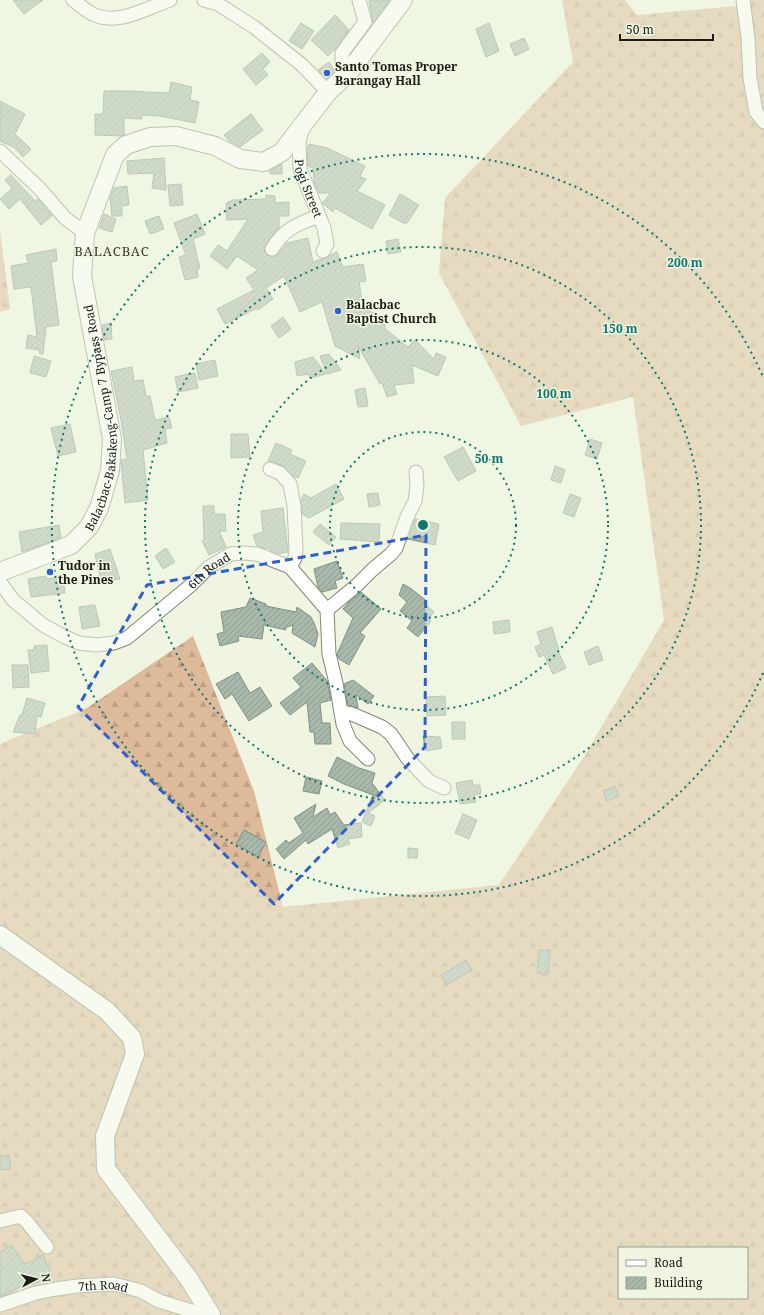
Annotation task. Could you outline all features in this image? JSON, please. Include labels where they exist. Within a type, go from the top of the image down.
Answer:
[{"type":"main road","name":"Balacbac-Bakakeng-Camp 7 Bypass Road","points":[[0,572],[71,544],[89,527],[99,508],[110,470],[112,438],[82,276],[84,233],[115,155],[126,145],[150,138],[176,136],[215,146],[240,158],[264,162],[282,152],[328,92],[349,72],[403,0]]},
{"type":"main road","points":[[0,935],[107,1011],[132,1038],[135,1054],[105,1136],[106,1169],[189,1279],[211,1315]]},
{"type":"street","points":[[73,0],[96,16],[110,18],[124,17],[170,0]]},
{"type":"street","points":[[204,0],[218,4],[254,27],[302,66],[328,92]]},
{"type":"street","points":[[349,72],[342,64],[342,54],[365,22],[359,0]]},
{"type":"street","points":[[743,0],[748,38],[750,78],[756,112],[764,122]]},
{"type":"street","name":"Pogi Street","points":[[303,123],[299,143],[300,169],[327,238],[327,244],[323,251]]},
{"type":"street","points":[[0,151],[40,189],[65,218],[84,233]]},
{"type":"street","points":[[272,249],[288,229],[319,216]]},
{"type":"street","points":[[270,469],[280,473],[290,484],[296,542],[294,558],[290,567]]},
{"type":"street","points":[[368,758],[350,741],[343,724],[329,654],[327,610],[357,585],[396,548],[405,522],[415,501],[417,486],[416,472]]},
{"type":"street","name":"6th Road","points":[[0,582],[13,600],[43,625],[72,640],[96,645],[114,643],[127,638],[191,585],[209,567],[231,554],[257,554],[290,567],[327,610]]},
{"type":"street","points":[[341,712],[352,714],[382,727],[391,734],[408,759],[429,781],[444,788]]},
{"type":"street","points":[[0,1220],[21,1216],[47,1247]]},
{"type":"street","name":"7th Road","points":[[0,1305],[36,1293],[56,1289],[114,1284],[141,1291],[159,1301],[205,1315]]},
{"type":"highlighted area","points":[[426,535],[425,747],[274,904],[78,707],[147,585]]},
{"type":"green space","points":[[562,0],[625,0],[637,15],[736,6],[738,0],[764,0],[764,1315],[0,1315],[0,744],[87,708],[193,636],[254,791],[283,907],[499,885],[585,755],[664,620],[633,397],[521,426],[439,273],[445,198],[573,62]]},
{"type":"green space","points":[[0,231],[10,309],[0,312]]},
{"type":"building","points":[[13,0],[43,0],[24,14]]},
{"type":"building","points":[[390,0],[373,23],[369,1]]},
{"type":"building","points":[[335,15],[349,30],[337,47],[328,56],[311,40]]},
{"type":"building","points":[[301,23],[314,31],[302,49],[289,41]]},
{"type":"building","points":[[489,23],[499,51],[486,57],[476,29]]},
{"type":"building","points":[[524,38],[529,49],[515,56],[510,44]]},
{"type":"building","points":[[262,53],[270,62],[263,69],[268,75],[256,85],[243,69]]},
{"type":"building","points":[[329,62],[335,71],[327,79],[318,70]]},
{"type":"building","points":[[171,82],[192,87],[190,100],[199,102],[195,123],[160,116],[142,115],[142,119],[124,118],[124,135],[95,135],[95,114],[103,114],[104,91],[169,93]]},
{"type":"building","points":[[0,101],[25,114],[15,134],[31,149],[23,157],[15,148],[0,141]]},
{"type":"building","points":[[251,114],[263,130],[240,147],[229,141],[224,135]]},
{"type":"building","points":[[309,144],[327,148],[365,166],[360,177],[366,179],[357,191],[385,205],[372,229],[335,208],[333,212],[322,203],[331,193],[319,193],[314,182],[313,168],[308,166],[307,150]]},
{"type":"building","points":[[164,158],[166,190],[152,188],[154,173],[128,174],[127,161]]},
{"type":"building","points":[[282,164],[282,174],[270,174],[270,171]]},
{"type":"building","points":[[11,175],[35,201],[38,199],[52,216],[41,225],[20,199],[9,209],[0,199],[12,188],[5,180]]},
{"type":"building","points":[[181,184],[183,205],[170,206],[168,185]]},
{"type":"building","points":[[127,186],[129,205],[122,206],[122,216],[112,216],[110,198],[114,188]]},
{"type":"building","points":[[400,194],[419,205],[407,223],[403,223],[389,215]]},
{"type":"building","points":[[266,195],[275,196],[275,203],[289,202],[289,216],[279,216],[279,228],[264,248],[267,255],[271,257],[276,256],[287,243],[308,238],[313,262],[327,258],[337,252],[343,267],[363,264],[366,281],[359,282],[363,307],[388,321],[384,328],[408,347],[415,340],[434,359],[436,353],[446,357],[438,376],[412,365],[414,383],[394,385],[397,394],[387,397],[382,383],[380,384],[358,346],[360,359],[335,346],[322,302],[300,312],[284,276],[266,288],[273,299],[258,310],[257,308],[225,324],[217,309],[254,290],[246,278],[258,270],[237,256],[227,269],[210,256],[218,245],[227,251],[248,219],[227,220],[226,203],[233,200],[266,199]]},
{"type":"building","points":[[104,214],[116,219],[112,232],[99,228]]},
{"type":"building","points":[[197,214],[205,234],[193,239],[200,268],[197,269],[198,277],[185,280],[179,257],[186,255],[174,223]]},
{"type":"building","points":[[159,216],[164,229],[150,234],[145,221]]},
{"type":"building","points":[[398,239],[401,252],[388,254],[386,241]]},
{"type":"building","points":[[56,249],[57,261],[51,262],[59,325],[46,327],[43,354],[40,354],[39,350],[26,348],[28,335],[37,337],[31,287],[14,289],[11,266],[28,263],[26,255]]},
{"type":"building","points":[[283,317],[291,329],[279,338],[271,326]]},
{"type":"building","points":[[111,323],[112,339],[104,340],[102,325]]},
{"type":"building","points":[[329,354],[341,370],[327,374],[320,356]]},
{"type":"building","points":[[34,356],[51,361],[46,377],[30,373]]},
{"type":"building","points":[[313,357],[326,374],[310,378],[308,374],[297,376],[295,362]]},
{"type":"building","points":[[215,360],[218,376],[199,380],[196,364]]},
{"type":"building","points":[[132,367],[134,381],[143,380],[146,396],[150,396],[155,420],[169,417],[172,428],[165,429],[167,443],[143,450],[148,500],[125,503],[121,460],[127,459],[111,371]]},
{"type":"building","points":[[195,373],[198,388],[178,392],[175,377]]},
{"type":"building","points":[[365,388],[368,406],[358,407],[355,390]]},
{"type":"building","points":[[70,424],[76,452],[58,456],[51,428]]},
{"type":"building","points":[[231,434],[248,434],[250,457],[231,458]]},
{"type":"building","points":[[590,439],[602,443],[597,459],[585,455]]},
{"type":"building","points":[[276,443],[292,450],[290,454],[306,461],[298,478],[293,476],[283,466],[268,461]]},
{"type":"building","points":[[463,447],[476,471],[458,481],[444,457]]},
{"type":"building","points":[[555,466],[565,470],[561,483],[551,480]]},
{"type":"building","points":[[336,484],[344,499],[309,518],[302,514],[301,500],[304,494],[311,498]]},
{"type":"building","points":[[378,493],[380,505],[369,507],[367,494]]},
{"type":"building","points":[[570,494],[581,498],[574,517],[563,513]]},
{"type":"building","points":[[203,506],[214,506],[214,514],[225,514],[226,531],[219,531],[226,547],[209,555],[202,541],[204,540]]},
{"type":"building","points":[[283,508],[288,552],[278,554],[269,548],[266,549],[257,546],[253,535],[263,532],[261,511]]},
{"type":"building","points":[[415,519],[439,524],[435,545],[408,539]]},
{"type":"building","points":[[341,523],[380,524],[379,542],[340,539]]},
{"type":"building","points":[[320,524],[336,537],[329,545],[313,532]]},
{"type":"building","points":[[59,525],[61,538],[22,552],[19,532]]},
{"type":"building","points":[[166,548],[175,562],[163,569],[155,556]]},
{"type":"building","points":[[110,549],[120,579],[101,581],[95,554]]},
{"type":"building","points":[[337,561],[343,578],[335,581],[337,588],[322,592],[318,587],[314,569]]},
{"type":"building","points":[[46,576],[47,579],[63,577],[65,593],[31,597],[28,579]]},
{"type":"building","points":[[403,584],[427,601],[425,604],[434,612],[429,619],[431,621],[418,637],[407,628],[412,621],[400,611],[407,602],[399,595]]},
{"type":"building","points":[[361,592],[381,609],[360,633],[365,636],[349,665],[339,659],[337,654],[353,618],[343,609]]},
{"type":"building","points":[[250,598],[266,604],[266,606],[296,612],[297,607],[311,617],[318,634],[315,647],[292,633],[293,625],[285,628],[286,630],[264,625],[262,639],[238,636],[239,641],[220,646],[217,634],[224,632],[221,612],[246,607]]},
{"type":"building","points":[[95,605],[100,626],[82,629],[79,607]]},
{"type":"building","points":[[509,620],[510,632],[494,634],[493,622]]},
{"type":"building","points":[[552,627],[558,651],[566,668],[553,674],[544,655],[539,657],[535,647],[541,644],[537,632]]},
{"type":"building","points":[[47,645],[49,671],[31,673],[28,650],[34,650],[34,646]]},
{"type":"building","points":[[598,646],[603,660],[589,665],[584,652]]},
{"type":"building","points":[[312,663],[328,682],[331,700],[320,703],[322,723],[330,723],[331,744],[315,744],[314,732],[310,732],[307,702],[290,715],[280,703],[301,687],[293,678]]},
{"type":"building","points":[[12,665],[28,665],[29,687],[13,688]]},
{"type":"building","points":[[238,672],[250,693],[260,687],[272,706],[249,721],[232,694],[225,699],[216,684]]},
{"type":"building","points":[[353,680],[374,696],[368,704],[356,695],[358,708],[348,705],[344,684]]},
{"type":"building","points":[[445,696],[446,715],[427,716],[426,697]]},
{"type":"building","points":[[27,698],[45,703],[41,717],[37,716],[35,734],[13,732],[20,715],[22,715]]},
{"type":"building","points":[[452,722],[465,722],[465,739],[452,739]]},
{"type":"building","points":[[423,736],[440,737],[442,748],[426,751]]},
{"type":"building","points":[[337,757],[359,768],[375,773],[372,783],[385,800],[368,813],[375,816],[371,826],[362,822],[373,795],[328,776]]},
{"type":"building","points":[[306,777],[322,781],[319,794],[303,791]]},
{"type":"building","points":[[472,780],[473,785],[480,785],[481,794],[474,795],[476,802],[460,804],[456,783]]},
{"type":"building","points":[[615,786],[619,796],[607,801],[603,791]]},
{"type":"building","points":[[316,804],[313,817],[327,808],[330,815],[335,812],[344,825],[361,823],[362,837],[348,839],[350,844],[338,848],[332,829],[308,844],[306,840],[284,859],[276,849],[286,840],[289,843],[303,833],[294,818]]},
{"type":"building","points":[[463,814],[477,820],[469,839],[455,833]]},
{"type":"building","points":[[244,830],[266,842],[258,857],[236,844]]},
{"type":"building","points":[[408,848],[418,849],[417,858],[408,858]]},
{"type":"building","points":[[539,950],[550,950],[548,974],[537,973]]},
{"type":"building","points":[[466,960],[472,970],[446,985],[441,975]]},
{"type":"building","points":[[9,1155],[11,1169],[0,1170],[0,1156]]},
{"type":"building","points":[[12,1245],[24,1264],[43,1255],[52,1276],[31,1285],[30,1282],[0,1297],[0,1252]]},
{"type":"place","name":"Santo Tomas Proper Barangay Hall","points":[[327,73]]},
{"type":"place","name":"Balacbac Baptist Church","points":[[338,311]]},
{"type":"place","name":"Tudor in the Pines","points":[[50,572]]},
{"type":"district","name":"BALACBAC","points":[[112,251]]}]
